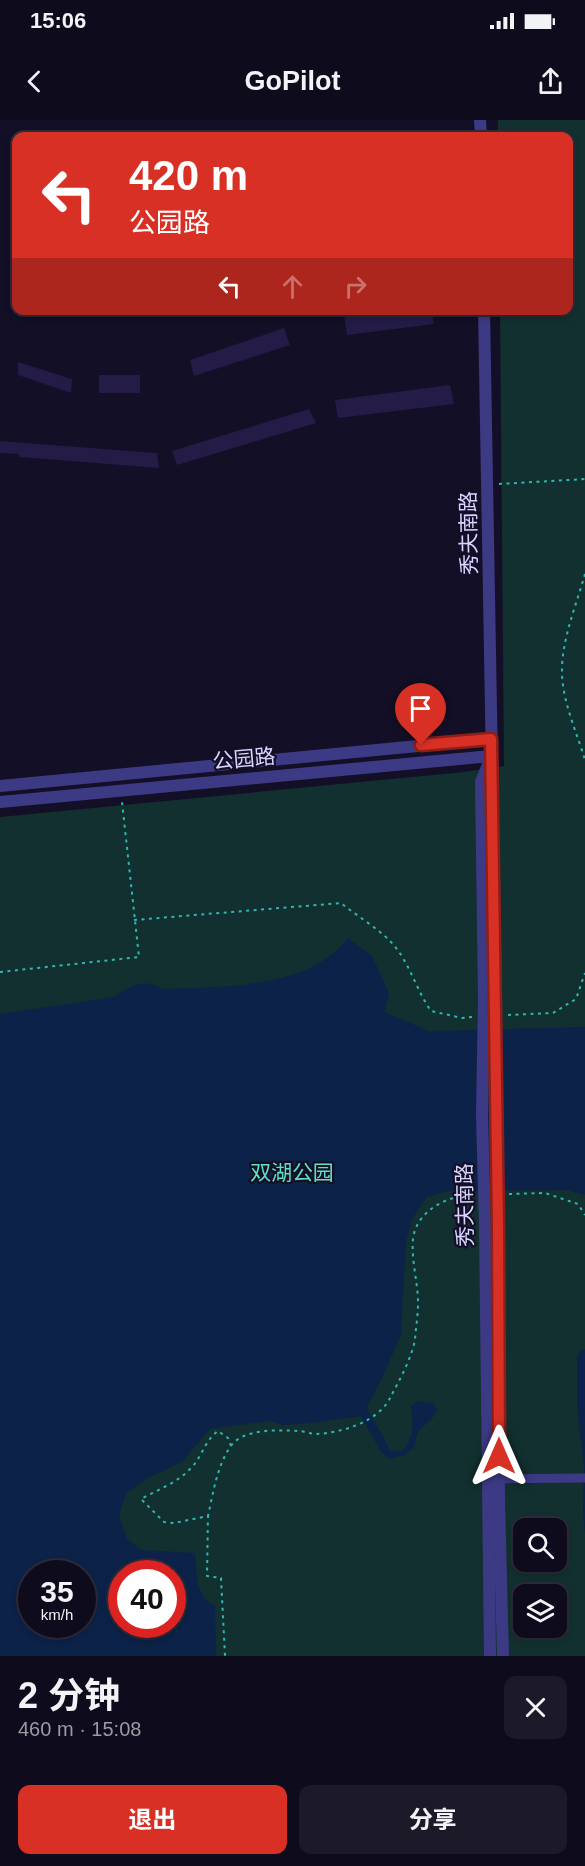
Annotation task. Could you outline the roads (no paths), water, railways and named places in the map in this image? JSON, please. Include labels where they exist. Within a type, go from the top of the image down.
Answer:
[{"type":"street","name":"秀夫南路","points":[[484,315],[491,739],[490,997],[494,1479],[490,1656]]},
{"type":"street","name":"公园路","points":[[0,786],[491,739]]},
{"type":"street","name":"公园路","points":[[0,802],[491,756]]},
{"type":"street","name":"秀夫南路","points":[[490,997],[482,1116],[486,1195],[492,1226]]},
{"type":"street","points":[[494,1479],[585,1478]]},
{"type":"street","name":"秀夫南路","points":[[494,1479],[503,1656]]},
{"type":"water","points":[[348,938],[372,956],[389,993],[385,1012],[428,1031],[585,1027],[585,1195],[567,1190],[448,1191],[427,1197],[412,1219],[406,1242],[401,1334],[367,1407],[389,1450],[402,1451],[411,1436],[411,1406],[418,1401],[432,1403],[437,1409],[432,1419],[418,1431],[414,1447],[405,1455],[390,1459],[381,1452],[361,1416],[283,1425],[270,1421],[210,1429],[182,1462],[146,1479],[126,1493],[119,1516],[127,1539],[141,1550],[195,1553],[200,1591],[208,1602],[215,1605],[216,1656],[0,1656],[0,1014],[114,997],[138,984],[149,984],[163,989],[237,985],[288,976],[311,967],[331,955]]},
{"type":"water","points":[[585,1349],[585,1534],[584,1464],[577,1409],[577,1357],[581,1350]]},
{"type":"park label","name":"双湖公园","points":[[292,1173]]}]
